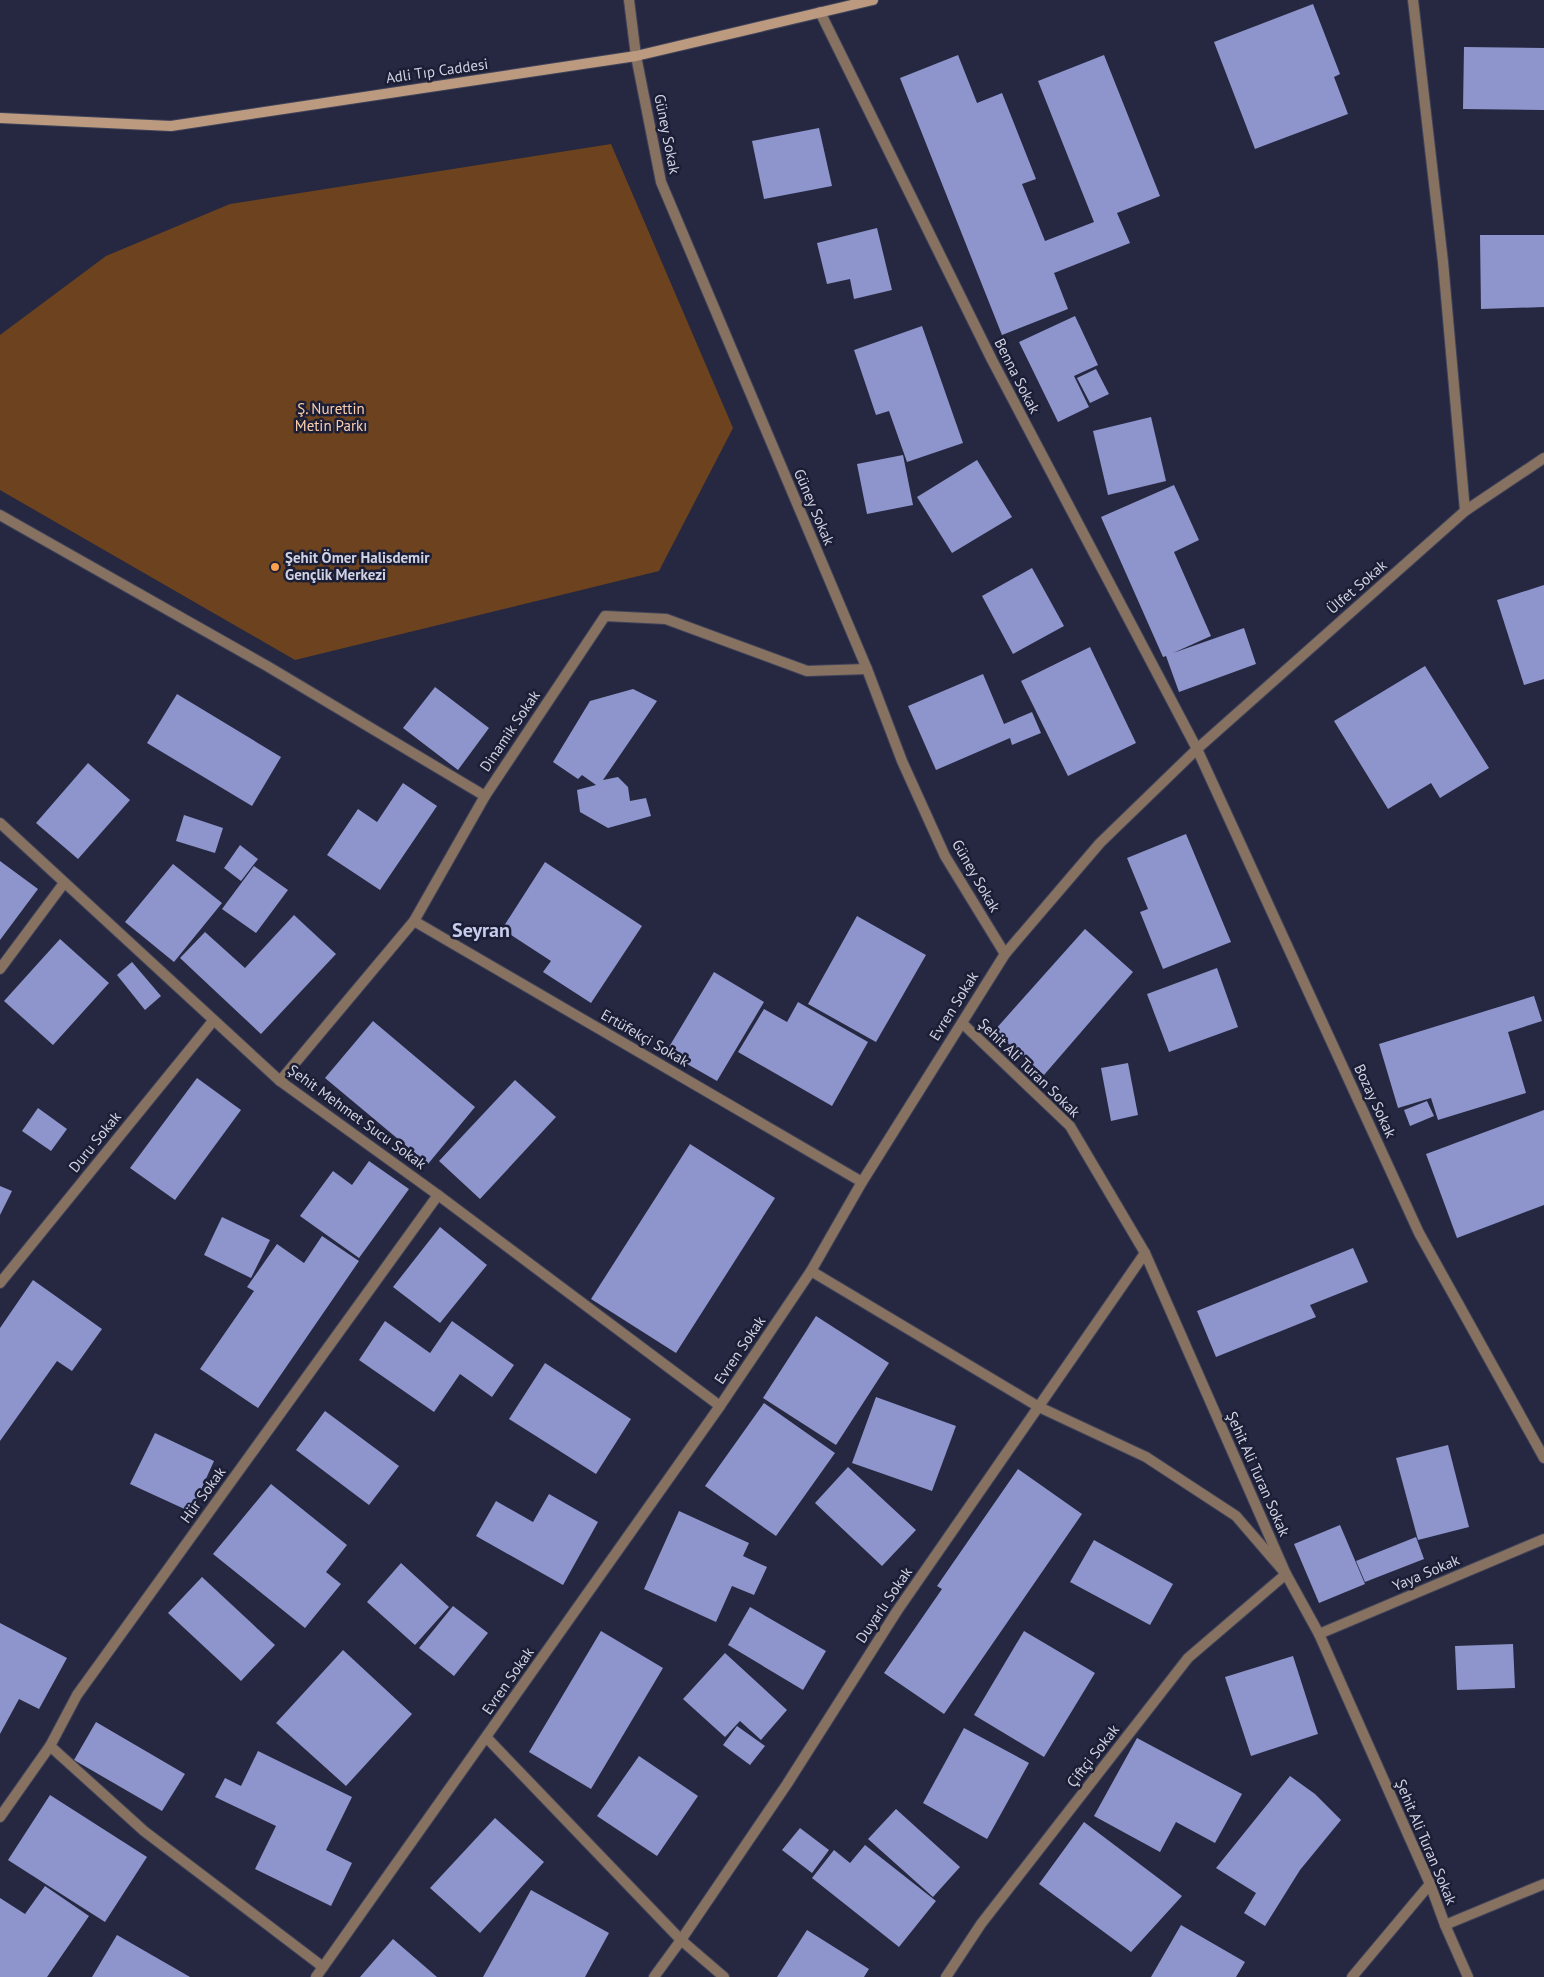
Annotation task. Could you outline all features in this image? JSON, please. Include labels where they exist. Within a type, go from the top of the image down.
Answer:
[{"type":"street","name":"Güney Sokak","points":[[629,0],[636,56],[661,182],[867,669],[902,761],[945,856],[1005,954]]},
{"type":"street","name":"Adli Tıp Caddesi","points":[[0,118],[171,126],[636,56],[873,0]]},
{"type":"street","points":[[1413,0],[1443,262],[1465,511]]},
{"type":"street","name":"Benna Sokak","points":[[820,12],[992,360],[1197,749]]},
{"type":"street","name":"Ülfet Sokak","points":[[1197,749],[1465,511],[1544,458]]},
{"type":"street","points":[[0,515],[267,666],[485,796]]},
{"type":"street","name":"Dinamik Sokak","points":[[280,1081],[414,921],[485,796],[605,616],[666,618],[808,671],[867,669]]},
{"type":"street","name":"Evren Sokak","points":[[316,1977],[487,1738],[720,1406],[811,1271],[862,1182],[1005,954],[1100,844],[1197,749]]},
{"type":"street","name":"Bozay Sokak","points":[[1197,749],[1419,1232],[1544,1458]]},
{"type":"street","name":"Şehit Mehmet Sucu Sokak","points":[[0,823],[280,1081],[438,1195],[720,1406]]},
{"type":"street","points":[[0,968],[64,883]]},
{"type":"street","name":"Ertüfekçi Sokak","points":[[414,921],[862,1182]]},
{"type":"street","name":"Duru Sokak","points":[[0,1283],[213,1021]]},
{"type":"street","name":"Şehit Ali Turan Sokak","points":[[962,1023],[1070,1126],[1145,1253],[1286,1574],[1319,1634],[1430,1884],[1445,1925],[1468,1977]]},
{"type":"street","name":"Hür Sokak","points":[[0,1817],[50,1746],[77,1695],[438,1195]]},
{"type":"street","name":"Duyarlı Sokak","points":[[654,1977],[787,1784],[896,1611],[1145,1253]]},
{"type":"street","points":[[811,1271],[1039,1407],[1146,1458],[1236,1516],[1286,1574]]},
{"type":"street","name":"Yaya Sokak","points":[[1319,1634],[1544,1539]]},
{"type":"street","name":"Çiftçi Sokak","points":[[946,1977],[981,1924],[1188,1658],[1286,1574]]},
{"type":"street","points":[[487,1738],[681,1940],[724,1977]]},
{"type":"street","points":[[50,1746],[144,1832],[323,1968]]},
{"type":"street","points":[[1352,1977],[1430,1884]]},
{"type":"street","points":[[1445,1925],[1544,1884]]},
{"type":"green space","name":"Ş. Nurettin Metin Parkı","points":[[611,144],[733,428],[659,571],[295,660],[0,490],[0,335],[106,256],[230,204]]},
{"type":"building","points":[[1313,4],[1340,74],[1334,77],[1348,114],[1255,149],[1214,42]]},
{"type":"building","points":[[1464,47],[1544,48],[1544,110],[1463,109]]},
{"type":"building","points":[[958,55],[977,103],[1002,93],[1036,179],[1022,184],[1045,241],[1094,222],[1038,81],[1104,55],[1160,196],[1117,213],[1130,243],[1054,273],[1068,309],[1002,335],[900,78]]},
{"type":"building","points":[[819,128],[832,186],[764,199],[752,141]]},
{"type":"building","points":[[877,228],[892,290],[854,299],[850,279],[827,284],[817,243]]},
{"type":"building","points":[[1480,235],[1544,235],[1544,307],[1481,309]]},
{"type":"building","points":[[1075,316],[1098,365],[1074,376],[1089,407],[1058,422],[1019,342]]},
{"type":"building","points":[[922,326],[963,443],[907,462],[889,411],[876,415],[854,350]]},
{"type":"building","points":[[1096,369],[1109,394],[1090,403],[1077,378]]},
{"type":"building","points":[[1151,417],[1166,481],[1108,495],[1093,431]]},
{"type":"building","points":[[903,455],[913,505],[867,514],[857,464]]},
{"type":"building","points":[[977,460],[1012,517],[952,553],[917,497]]},
{"type":"building","points":[[1174,485],[1199,540],[1174,552],[1211,636],[1173,653],[1244,628],[1256,664],[1179,692],[1166,656],[1163,657],[1101,517]]},
{"type":"building","points":[[1032,568],[1064,626],[1013,654],[982,596]]},
{"type":"building","points":[[1544,585],[1544,679],[1524,685],[1497,600]]},
{"type":"building","points":[[1090,647],[1136,743],[1068,776],[1021,681]]},
{"type":"building","points":[[1425,666],[1489,768],[1440,798],[1431,783],[1388,809],[1334,721]]},
{"type":"building","points":[[983,674],[1004,724],[1032,712],[1041,733],[1012,745],[1010,738],[936,770],[908,706]]},
{"type":"building","points":[[435,687],[489,728],[458,770],[403,728]]},
{"type":"building","points":[[633,689],[657,701],[603,780],[618,777],[628,787],[630,801],[646,798],[651,816],[608,828],[580,812],[577,790],[596,785],[582,775],[578,779],[553,762],[590,701]]},
{"type":"building","points":[[177,694],[281,757],[252,806],[147,743]]},
{"type":"building","points":[[88,763],[130,800],[78,859],[36,823]]},
{"type":"building","points":[[403,783],[437,806],[380,890],[327,855],[358,809],[377,822]]},
{"type":"building","points":[[184,815],[223,828],[215,853],[176,841]]},
{"type":"building","points":[[1186,834],[1231,942],[1163,969],[1140,912],[1148,909],[1127,858]]},
{"type":"building","points":[[240,845],[258,859],[241,881],[224,868]]},
{"type":"building","points":[[0,861],[38,889],[0,940]]},
{"type":"building","points":[[545,862],[642,926],[591,1003],[543,972],[551,961],[502,929]]},
{"type":"building","points":[[173,864],[222,903],[174,962],[125,922]]},
{"type":"building","points":[[254,866],[288,890],[256,933],[222,909]]},
{"type":"building","points":[[294,915],[336,954],[261,1034],[180,958],[205,932],[245,968]]},
{"type":"building","points":[[857,916],[926,955],[876,1042],[808,1004]]},
{"type":"building","points":[[1085,929],[1133,972],[1044,1075],[994,1031]]},
{"type":"building","points":[[60,939],[109,983],[53,1045],[4,1001]]},
{"type":"building","points":[[132,962],[161,996],[145,1010],[117,975]]},
{"type":"building","points":[[1217,968],[1238,1027],[1169,1052],[1147,994]]},
{"type":"building","points":[[714,972],[764,1002],[717,1081],[666,1052]]},
{"type":"building","points":[[1534,996],[1542,1021],[1508,1032],[1526,1093],[1438,1120],[1431,1098],[1398,1108],[1379,1044]]},
{"type":"building","points":[[798,1002],[868,1042],[832,1106],[738,1052],[764,1009],[787,1022]]},
{"type":"building","points":[[373,1021],[475,1107],[428,1164],[325,1078]]},
{"type":"building","points":[[1128,1063],[1138,1115],[1111,1121],[1101,1068]]},
{"type":"building","points":[[197,1078],[241,1110],[175,1200],[130,1168]]},
{"type":"building","points":[[515,1080],[556,1117],[480,1199],[439,1161]]},
{"type":"building","points":[[1427,1101],[1434,1116],[1410,1126],[1404,1110]]},
{"type":"building","points":[[38,1108],[67,1129],[51,1151],[22,1131]]},
{"type":"building","points":[[1544,1110],[1544,1205],[1457,1238],[1426,1154]]},
{"type":"building","points":[[690,1144],[775,1198],[676,1353],[591,1299]]},
{"type":"building","points":[[369,1161],[409,1189],[359,1258],[300,1216],[333,1171],[352,1185]]},
{"type":"building","points":[[0,1186],[12,1191],[0,1215]]},
{"type":"building","points":[[222,1217],[270,1240],[251,1278],[204,1255]]},
{"type":"building","points":[[440,1227],[487,1265],[440,1323],[393,1287]]},
{"type":"building","points":[[322,1236],[359,1261],[258,1408],[200,1369],[254,1291],[247,1287],[277,1244],[304,1263]]},
{"type":"building","points":[[1353,1248],[1368,1282],[1310,1305],[1316,1317],[1216,1357],[1197,1311]]},
{"type":"building","points":[[33,1280],[102,1329],[72,1371],[57,1361],[0,1441],[0,1328]]},
{"type":"building","points":[[816,1316],[889,1363],[836,1445],[763,1398]]},
{"type":"building","points":[[385,1321],[430,1353],[452,1321],[514,1365],[492,1397],[460,1374],[434,1412],[359,1360]]},
{"type":"building","points":[[545,1363],[631,1419],[596,1474],[509,1419]]},
{"type":"building","points":[[876,1397],[956,1426],[932,1491],[852,1463]]},
{"type":"building","points":[[764,1403],[835,1453],[776,1536],[705,1486]]},
{"type":"building","points":[[325,1411],[399,1466],[369,1505],[296,1450]]},
{"type":"building","points":[[155,1433],[214,1461],[191,1512],[130,1484]]},
{"type":"building","points":[[1448,1445],[1469,1527],[1418,1540],[1396,1458]]},
{"type":"building","points":[[848,1467],[916,1530],[882,1566],[815,1503]]},
{"type":"building","points":[[1018,1469],[1082,1514],[944,1714],[884,1673],[942,1589],[937,1586]]},
{"type":"building","points":[[271,1484],[347,1545],[326,1572],[341,1584],[305,1628],[213,1554]]},
{"type":"building","points":[[549,1494],[598,1522],[563,1585],[476,1536],[496,1501],[533,1522]]},
{"type":"building","points":[[679,1511],[749,1543],[743,1556],[767,1567],[754,1595],[732,1586],[716,1622],[644,1589]]},
{"type":"building","points":[[1340,1525],[1365,1584],[1319,1603],[1294,1544]]},
{"type":"building","points":[[1416,1537],[1424,1559],[1365,1582],[1356,1561]]},
{"type":"building","points":[[1094,1540],[1173,1584],[1150,1625],[1070,1582]]},
{"type":"building","points":[[401,1563],[449,1607],[415,1645],[367,1602]]},
{"type":"building","points":[[202,1577],[275,1645],[241,1681],[168,1613]]},
{"type":"building","points":[[453,1606],[488,1633],[454,1676],[419,1648]]},
{"type":"building","points":[[750,1607],[826,1651],[803,1690],[728,1645]]},
{"type":"building","points":[[0,1623],[67,1658],[39,1709],[19,1699],[0,1734]]},
{"type":"building","points":[[601,1631],[663,1668],[591,1789],[529,1752]]},
{"type":"building","points":[[1024,1631],[1095,1673],[1044,1757],[974,1715]]},
{"type":"building","points":[[1513,1644],[1515,1688],[1457,1690],[1455,1646]]},
{"type":"building","points":[[343,1650],[412,1714],[346,1786],[276,1723]]},
{"type":"building","points":[[725,1653],[787,1710],[761,1740],[740,1721],[725,1737],[683,1699]]},
{"type":"building","points":[[1293,1656],[1318,1734],[1251,1756],[1225,1677]]},
{"type":"building","points":[[96,1722],[185,1774],[162,1811],[74,1760]]},
{"type":"building","points":[[737,1726],[765,1746],[750,1765],[723,1745]]},
{"type":"building","points":[[964,1728],[1029,1763],[987,1839],[923,1803]]},
{"type":"building","points":[[1137,1738],[1242,1794],[1215,1843],[1176,1822],[1160,1852],[1094,1816]]},
{"type":"building","points":[[258,1751],[352,1797],[326,1850],[352,1863],[331,1906],[255,1869],[276,1826],[215,1797],[225,1778],[241,1786]]},
{"type":"building","points":[[639,1756],[698,1796],[657,1856],[597,1816]]},
{"type":"building","points":[[1290,1776],[1315,1794],[1341,1820],[1300,1870],[1265,1926],[1244,1913],[1256,1893],[1216,1868]]},
{"type":"building","points":[[50,1795],[147,1857],[105,1922],[8,1860]]},
{"type":"building","points":[[896,1809],[960,1867],[933,1897],[868,1839]]},
{"type":"building","points":[[495,1818],[544,1862],[480,1933],[430,1888]]},
{"type":"building","points":[[1084,1822],[1182,1896],[1131,1952],[1039,1884]]},
{"type":"building","points":[[800,1828],[829,1850],[812,1873],[782,1850]]},
{"type":"building","points":[[865,1845],[936,1901],[899,1947],[812,1878],[834,1850],[850,1863]]},
{"type":"building","points":[[45,1886],[89,1916],[47,1977],[0,1977],[0,1898],[25,1914]]},
{"type":"building","points":[[531,1890],[609,1933],[585,1977],[483,1977]]},
{"type":"building","points":[[1181,1925],[1245,1962],[1236,1977],[1151,1977]]},
{"type":"building","points":[[807,1930],[869,1969],[864,1977],[777,1977]]},
{"type":"building","points":[[117,1935],[190,1977],[92,1977]]},
{"type":"building","points":[[393,1939],[437,1977],[360,1977]]},
{"type":"place","name":"Şehit Ömer Halisdemir Gençlik Merkezi","points":[[275,567]]},
{"type":"district","name":"Seyran","points":[[481,930]]}]
